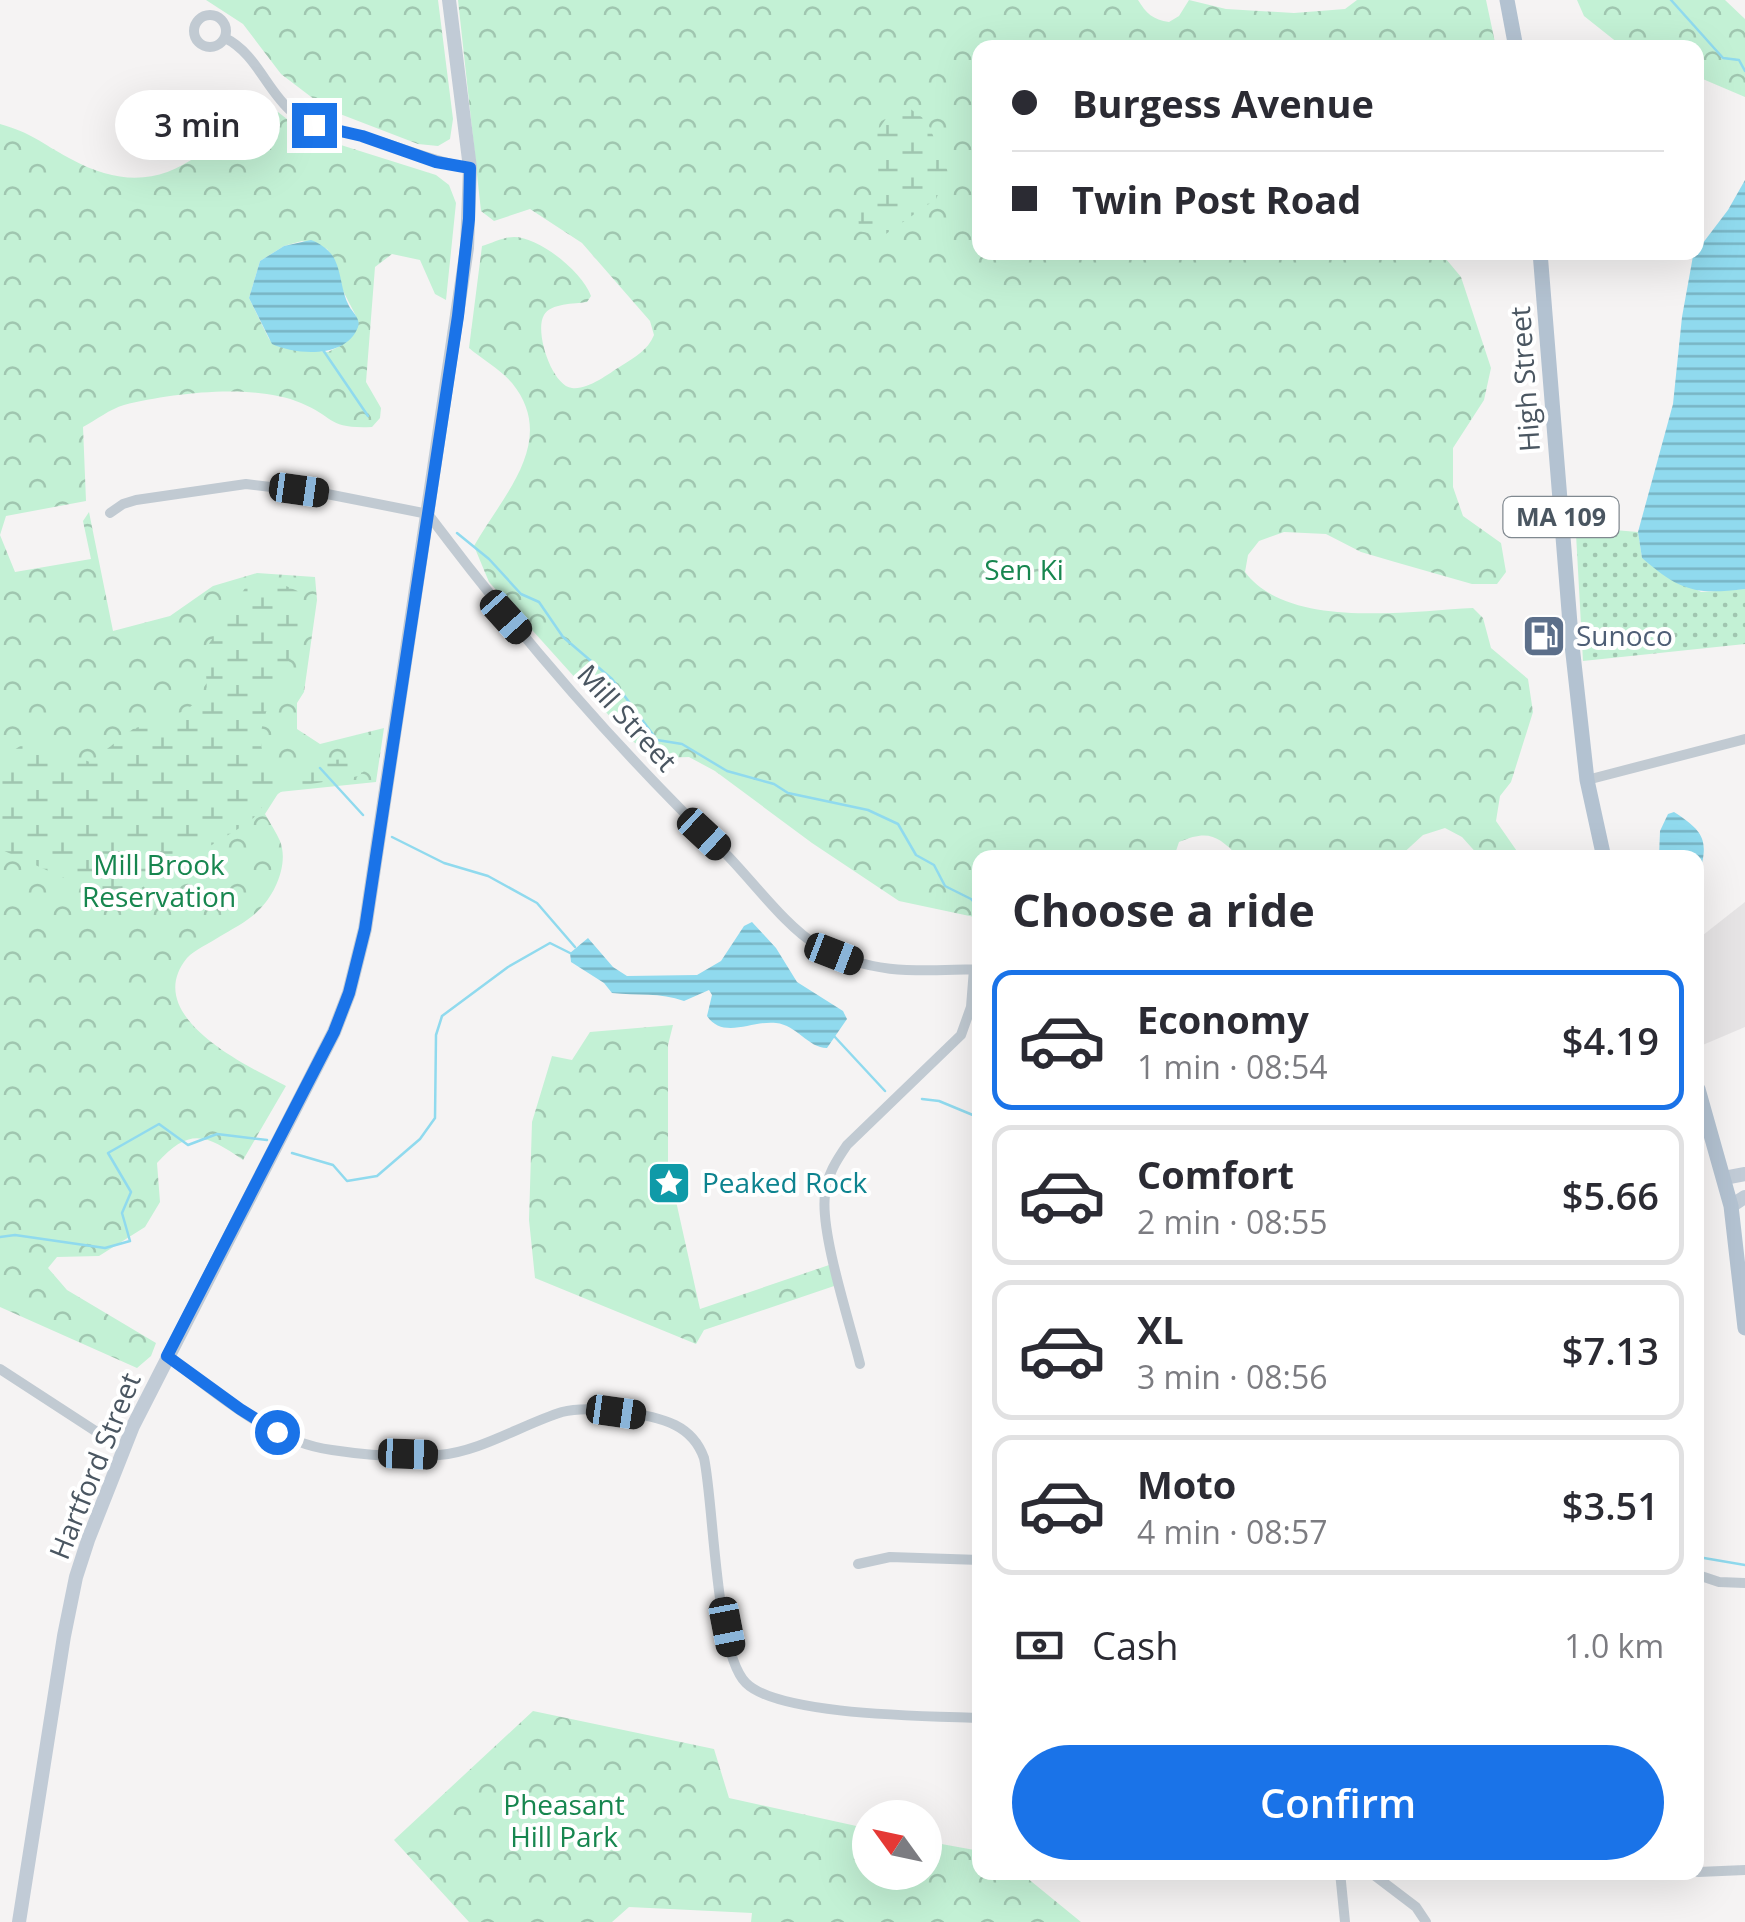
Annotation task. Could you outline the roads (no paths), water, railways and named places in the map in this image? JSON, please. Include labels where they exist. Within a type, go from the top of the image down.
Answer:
[{"type":"main road","points":[[1507,0],[1514,40]]},
{"type":"main road","name":"High Street","points":[[1541,260],[1566,586],[1587,780],[1602,850]]},
{"type":"main road","points":[[1704,1119],[1731,1206],[1745,1328]]},
{"type":"street","name":"Hartford Street","points":[[19,1922],[76,1577],[122,1449],[298,1104],[349,993],[365,929],[467,248],[470,168],[449,0]]},
{"type":"street","points":[[225,38],[241,48],[284,104],[308,123],[362,136],[436,162],[470,168]]},
{"type":"street","points":[[110,513],[136,500],[246,484],[322,493],[428,514]]},
{"type":"street","name":"Mill Street","points":[[428,514],[518,631],[682,814],[812,943],[856,962],[908,972],[972,969]]},
{"type":"street","points":[[1587,780],[1745,738]]},
{"type":"street","points":[[860,1364],[824,1217],[827,1183],[834,1163],[847,1145],[961,1035],[972,1001]]},
{"type":"street","points":[[1724,1178],[1745,1174]]},
{"type":"street","points":[[1731,1206],[1745,1196]]},
{"type":"street","points":[[167,1356],[277,1432],[303,1444],[331,1450],[442,1455],[510,1434],[564,1411],[616,1412],[680,1427],[699,1444],[704,1458],[714,1562],[734,1660],[745,1682],[772,1696],[855,1713],[972,1718]]},
{"type":"street","points":[[0,1369],[122,1449]]},
{"type":"street","points":[[858,1564],[904,1557],[972,1560]]},
{"type":"street","points":[[1704,1577],[1719,1582],[1745,1582]]},
{"type":"street","points":[[1704,1872],[1745,1870]]},
{"type":"street","points":[[1341,1880],[1345,1922]]},
{"type":"street","points":[[1380,1880],[1416,1908],[1426,1922]]},
{"type":"water","points":[[1745,180],[1745,589],[1700,591],[1667,578],[1642,558],[1638,532],[1673,404],[1692,260],[1704,260],[1704,242]]},
{"type":"water","points":[[311,240],[335,260],[346,300],[359,324],[343,345],[320,352],[272,344],[249,298],[260,261],[284,246]]},
{"type":"water","points":[[1674,812],[1694,827],[1703,840],[1704,850],[1659,850],[1660,831],[1668,814]]},
{"type":"water","points":[[752,922],[776,948],[797,982],[843,1011],[847,1019],[827,1048],[776,1023],[721,1027],[707,1016],[712,995],[709,990],[684,1001],[612,993],[604,983],[571,962],[570,953],[588,938],[613,967],[627,976],[697,975],[721,961],[744,926]]},
{"type":"waterway","points":[[1671,0],[1723,58],[1739,60],[1745,71]]},
{"type":"waterway","points":[[323,350],[368,416]]},
{"type":"waterway","points":[[457,533],[489,559],[521,594],[539,602],[563,637],[612,679],[657,740],[682,744],[727,771],[774,784],[788,793],[868,810],[898,824],[916,855],[934,865],[945,886],[972,900]]},
{"type":"waterway","points":[[320,768],[363,815]]},
{"type":"waterway","points":[[392,837],[444,863],[488,876],[537,903],[575,947]]},
{"type":"waterway","points":[[292,1153],[333,1165],[347,1181],[377,1176],[420,1139],[435,1118],[436,1035],[442,1016],[508,967],[550,943],[570,953]]},
{"type":"waterway","points":[[834,1036],[885,1091]]},
{"type":"waterway","points":[[922,1099],[939,1101],[972,1115]]},
{"type":"waterway","points":[[0,1237],[15,1235],[105,1248],[130,1241],[122,1213],[131,1192],[108,1153],[159,1124],[188,1145],[217,1134],[267,1140]]},
{"type":"waterway","points":[[1704,1558],[1745,1565]]},
{"type":"place","name":"Sunoco","points":[[1544,636]]},
{"type":"place","name":"Peaked Rock","points":[[669,1183]]},
{"type":"park label","name":"Sen Ki","points":[[1024,570]]},
{"type":"park label","name":"Mill Brook Reservation","points":[[159,881]]},
{"type":"park label","name":"Pheasant Hill Park","points":[[564,1821]]}]
